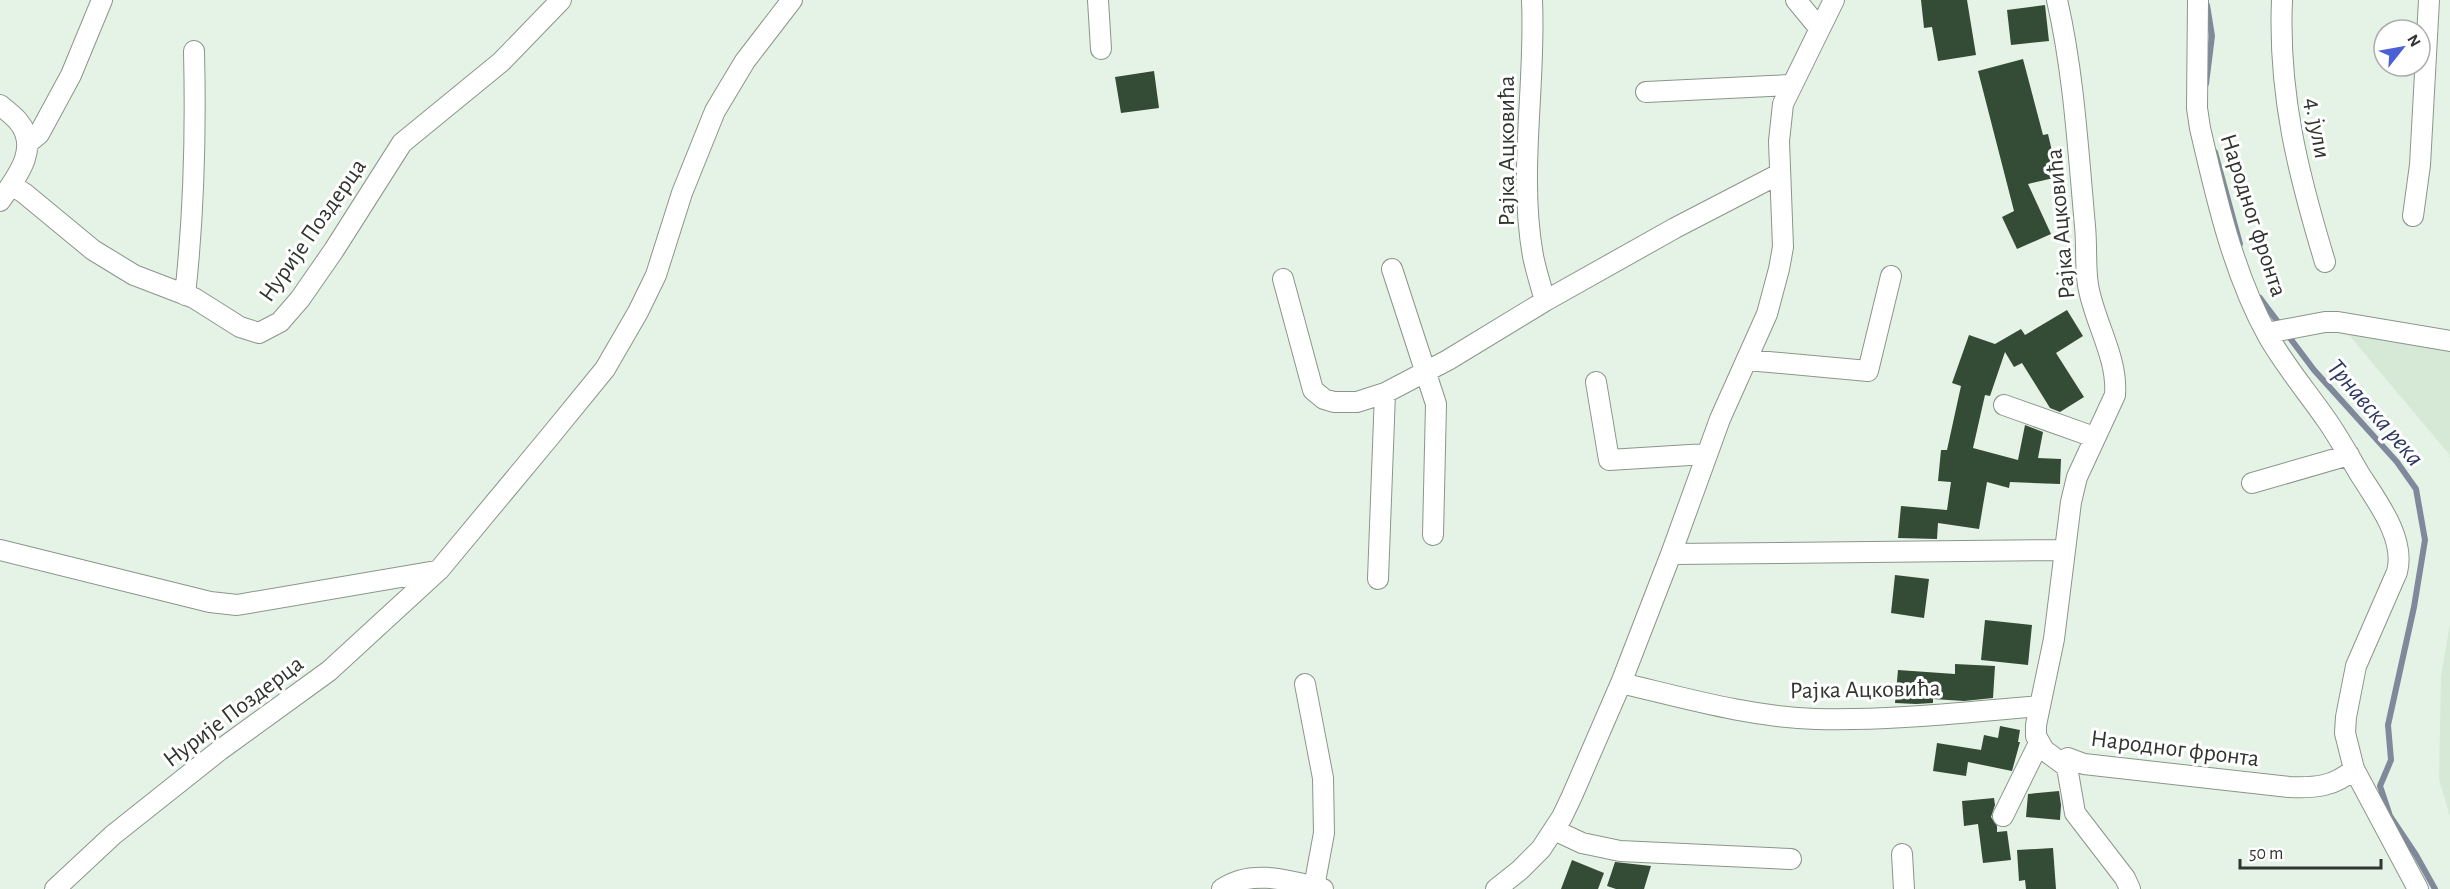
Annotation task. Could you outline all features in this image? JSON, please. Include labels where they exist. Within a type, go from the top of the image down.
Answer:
[{"type":"street","points":[[0,105],[19,122],[28,143],[39,134],[71,75],[102,0]]},
{"type":"street","name":"Нурије Поздерца","points":[[6,193],[24,193],[93,250],[142,279],[186,295],[240,327],[259,333],[280,322],[300,298],[334,250],[402,143],[501,62],[561,0]]},
{"type":"street","name":"Нурије Поздерца","points":[[55,889],[139,814],[220,750],[329,671],[439,570],[594,383],[615,354],[656,275],[682,193],[715,111],[745,61],[792,0]]},
{"type":"street","points":[[1098,0],[1101,49]]},
{"type":"street","name":"Рајка Ацковића","points":[[1532,0],[1533,72],[1528,128],[1528,185],[1533,255],[1545,301]]},
{"type":"street","points":[[1796,0],[1819,28]]},
{"type":"street","points":[[1496,889],[1541,849],[1572,796],[1622,684],[1706,454],[1767,314],[1783,248],[1779,174],[1780,122],[1783,104],[1834,0]]},
{"type":"street","name":"Рајка Ацковића","points":[[2003,816],[2039,743],[2036,736],[2036,725],[2049,671],[2071,502],[2077,477],[2115,395],[2116,384],[2110,356],[2095,317],[2088,283],[2087,245],[2071,71],[2057,0]]},
{"type":"street","name":"Народног фронта","points":[[2198,0],[2197,108],[2200,128],[2233,249],[2250,296],[2349,455],[2394,536],[2400,561],[2356,666],[2350,691],[2345,733],[2354,769],[2418,889]]},
{"type":"street","name":"4. јули","points":[[2282,0],[2284,81],[2289,124],[2301,180],[2325,262]]},
{"type":"street","points":[[2413,216],[2420,165],[2429,0]]},
{"type":"street","points":[[186,295],[196,125],[194,51]]},
{"type":"street","points":[[1646,92],[1791,86]]},
{"type":"street","name":"Нурије Поздерца","points":[[6,193],[23,168],[28,143]]},
{"type":"street","points":[[1283,279],[1316,395],[1334,402],[1348,403],[1371,399],[1426,371],[1675,228],[1779,174]]},
{"type":"street","points":[[1392,269],[1436,404],[1433,535]]},
{"type":"street","points":[[1747,360],[1868,371],[1892,276]]},
{"type":"street","points":[[2272,332],[2325,322],[2338,322],[2450,341]]},
{"type":"street","points":[[1596,382],[1609,460],[1706,454]]},
{"type":"street","points":[[1378,579],[1385,393]]},
{"type":"street","points":[[2004,405],[2094,437]]},
{"type":"street","points":[[2252,483],[2349,455]]},
{"type":"street","points":[[0,550],[210,602],[237,605],[439,570]]},
{"type":"street","points":[[1671,555],[2065,550]]},
{"type":"street","points":[[1222,889],[1247,877],[1282,880],[1318,888],[1323,833],[1323,778],[1305,684]]},
{"type":"street","name":"Рајка Ацковића","points":[[1622,684],[1746,711],[1814,719],[1856,719],[2040,706]]},
{"type":"street","points":[[2039,743],[2049,754],[2062,761]]},
{"type":"street","name":"Народног фронта","points":[[2130,889],[2125,878],[2075,813],[2069,774],[2062,761],[2068,758],[2084,764],[2316,788],[2334,784],[2354,769]]},
{"type":"street","points":[[1554,830],[1582,843],[1620,851],[1791,858]]},
{"type":"street","points":[[1902,854],[1904,889]]},
{"type":"shaded area","points":[[2338,322],[2450,341],[2450,459],[2449,454]]},
{"type":"shaded area","points":[[2450,624],[2450,817],[2439,779],[2441,676]]},
{"type":"building","points":[[1921,0],[1967,0],[1976,55],[1938,61],[1932,27],[1924,28]]},
{"type":"building","points":[[2045,5],[2049,41],[2011,45],[2007,10]]},
{"type":"building","points":[[2023,59],[2043,135],[2048,134],[2058,177],[2028,184],[2051,234],[2017,249],[2002,217],[2014,211],[1978,71]]},
{"type":"building","points":[[1154,71],[1159,108],[1121,113],[1115,77]]},
{"type":"building","points":[[2067,310],[2083,336],[2056,353],[2084,397],[2060,412],[2050,408],[2022,363],[2014,367],[2005,352],[1990,396],[1985,395],[1973,448],[2018,460],[2025,425],[2043,432],[2038,458],[2061,459],[2060,484],[2010,482],[2009,488],[1987,482],[1979,529],[1938,523],[1937,539],[1898,538],[1901,506],[1947,510],[1951,482],[1938,481],[1941,450],[1947,450],[1961,386],[1952,383],[1969,335],[1995,344],[2021,329],[2025,335]]},
{"type":"building","points":[[1895,575],[1929,579],[1924,618],[1891,613]]},
{"type":"building","points":[[1985,620],[2032,625],[2028,665],[1981,660]]},
{"type":"building","points":[[1955,664],[1995,666],[1993,698],[1964,701],[1933,699],[1933,703],[1916,704],[1895,703],[1898,670],[1955,674]]},
{"type":"building","points":[[2000,726],[2020,730],[2018,742],[2020,742],[2012,771],[1968,762],[1966,776],[1933,771],[1937,743],[1981,750],[1984,735],[1998,738]]},
{"type":"building","points":[[2059,791],[2060,820],[2026,817],[2028,794]]},
{"type":"building","points":[[1994,798],[1995,805],[1991,817],[1997,826],[1997,832],[2007,831],[2011,860],[1983,863],[1978,824],[1964,826],[1962,801]]},
{"type":"building","points":[[2053,848],[2056,889],[2026,889],[2025,880],[2019,881],[2017,850]]},
{"type":"building","points":[[1572,860],[1604,873],[1598,889],[1561,889]]},
{"type":"building","points":[[1615,862],[1651,866],[1644,889],[1616,889],[1607,886]]},
{"type":"waterway","name":"Трнавска река","points":[[2206,84],[2212,36],[2207,5]]},
{"type":"waterway","name":"Трнавска река","points":[[2215,152],[2240,244]]},
{"type":"waterway","name":"Трнавска река","points":[[2260,298],[2314,370],[2397,462],[2416,489],[2425,540],[2414,607],[2388,725],[2391,760],[2380,786],[2390,816],[2435,889]]}]
